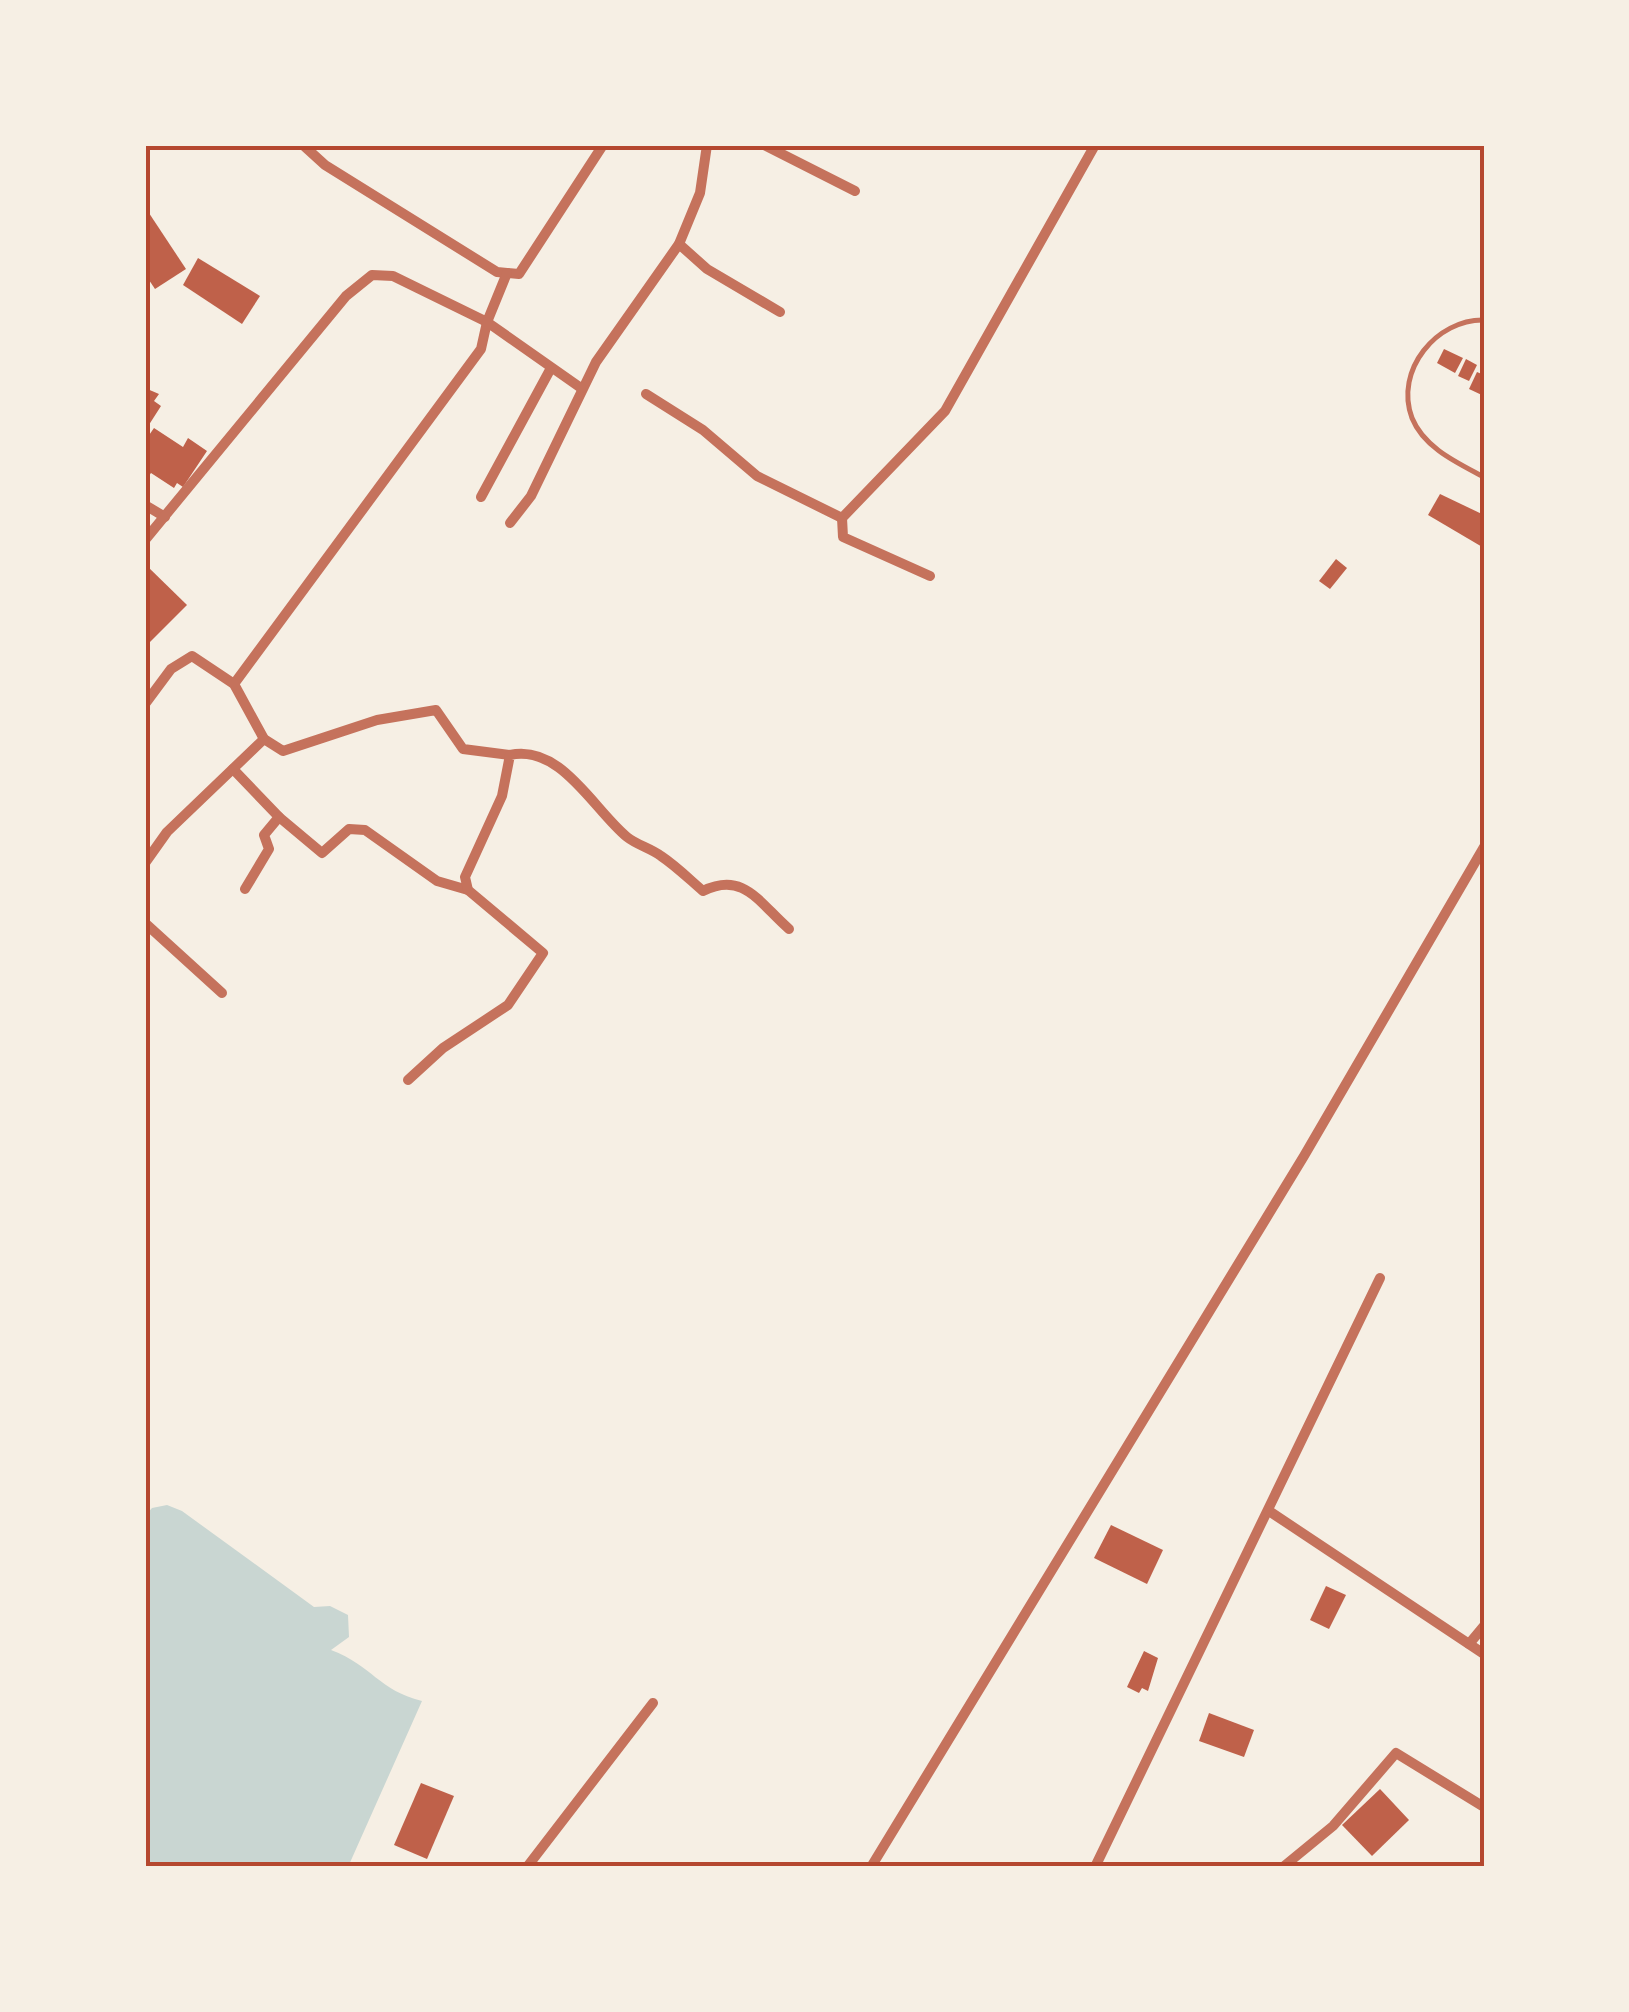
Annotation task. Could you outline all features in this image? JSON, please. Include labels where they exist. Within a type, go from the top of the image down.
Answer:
[{"type":"street","points":[[303,145],[325,165],[497,272],[519,274],[603,145]]},
{"type":"street","points":[[510,523],[532,496],[581,388],[678,244],[700,193],[707,145]]},
{"type":"street","points":[[764,145],[855,191]]},
{"type":"street","points":[[930,576],[843,537],[842,518],[944,411],[1095,145]]},
{"type":"street","points":[[678,244],[707,269],[780,312]]},
{"type":"street","points":[[234,684],[481,349],[486,322],[506,273]]},
{"type":"street","points":[[145,540],[346,296],[372,275],[393,276],[486,322],[581,388]]},
{"type":"street","points":[[481,497],[550,368]]},
{"type":"street","points":[[646,394],[703,430],[757,476],[842,518]]},
{"type":"street","points":[[145,506],[165,517]]},
{"type":"street","points":[[145,704],[171,668],[192,656],[234,684],[264,739],[283,752],[378,720],[436,710],[463,749],[510,755],[525,752],[544,759],[568,776],[627,837],[658,854],[702,892],[722,882],[740,886],[788,929]]},
{"type":"street","points":[[145,863],[168,832],[264,739]]},
{"type":"street","points":[[468,890],[465,877],[502,796],[510,755]]},
{"type":"street","points":[[232,769],[322,853],[349,829],[365,830],[437,881],[468,890],[542,953],[508,1005],[442,1048],[408,1080]]},
{"type":"street","points":[[245,890],[269,850],[264,835],[279,816]]},
{"type":"street","points":[[871,1867],[1304,1156],[1484,847]]},
{"type":"street","points":[[145,923],[222,993]]},
{"type":"street","points":[[1095,1867],[1380,1278]]},
{"type":"street","points":[[1269,1511],[1484,1654]]},
{"type":"street","points":[[1469,1644],[1484,1626]]},
{"type":"street","points":[[527,1867],[654,1703]]},
{"type":"street","points":[[1283,1867],[1333,1826],[1396,1753],[1484,1807]]},
{"type":"street","points":[[981,1867],[990,1867]]},
{"type":"lane","points":[[1484,320],[1459,321],[1440,331],[1411,377],[1409,397],[1412,418],[1424,436],[1440,452],[1484,478]]},
{"type":"shaded area","points":[[167,1505],[182,1511],[314,1607],[330,1606],[348,1615],[349,1637],[331,1650],[357,1663],[395,1691],[422,1701],[348,1867],[145,1867],[145,1516],[152,1508]]},
{"type":"building","points":[[145,207],[186,269],[155,289],[145,274]]},
{"type":"building","points":[[198,258],[260,296],[242,324],[183,285]]},
{"type":"building","points":[[1444,349],[1463,358],[1455,373],[1437,363]]},
{"type":"building","points":[[1466,359],[1477,365],[1469,381],[1458,376]]},
{"type":"building","points":[[1477,372],[1484,375],[1484,396],[1469,389]]},
{"type":"building","points":[[145,388],[159,394],[154,401],[161,406],[145,431]]},
{"type":"building","points":[[154,428],[183,447],[188,438],[207,451],[183,487],[177,483],[174,488],[151,473],[145,481],[145,441]]},
{"type":"building","points":[[1440,494],[1484,515],[1484,548],[1428,515]]},
{"type":"building","points":[[1336,559],[1347,568],[1330,589],[1319,581]]},
{"type":"building","points":[[145,564],[187,605],[145,647]]},
{"type":"building","points":[[1111,1525],[1163,1550],[1147,1584],[1094,1558]]},
{"type":"building","points":[[1326,1586],[1346,1595],[1329,1629],[1310,1620]]},
{"type":"building","points":[[1144,1651],[1158,1658],[1148,1691],[1142,1688],[1139,1693],[1127,1687]]},
{"type":"building","points":[[1209,1713],[1254,1730],[1244,1757],[1199,1741]]},
{"type":"building","points":[[421,1783],[454,1796],[427,1859],[394,1845]]},
{"type":"building","points":[[1380,1789],[1409,1820],[1372,1856],[1342,1825]]}]
